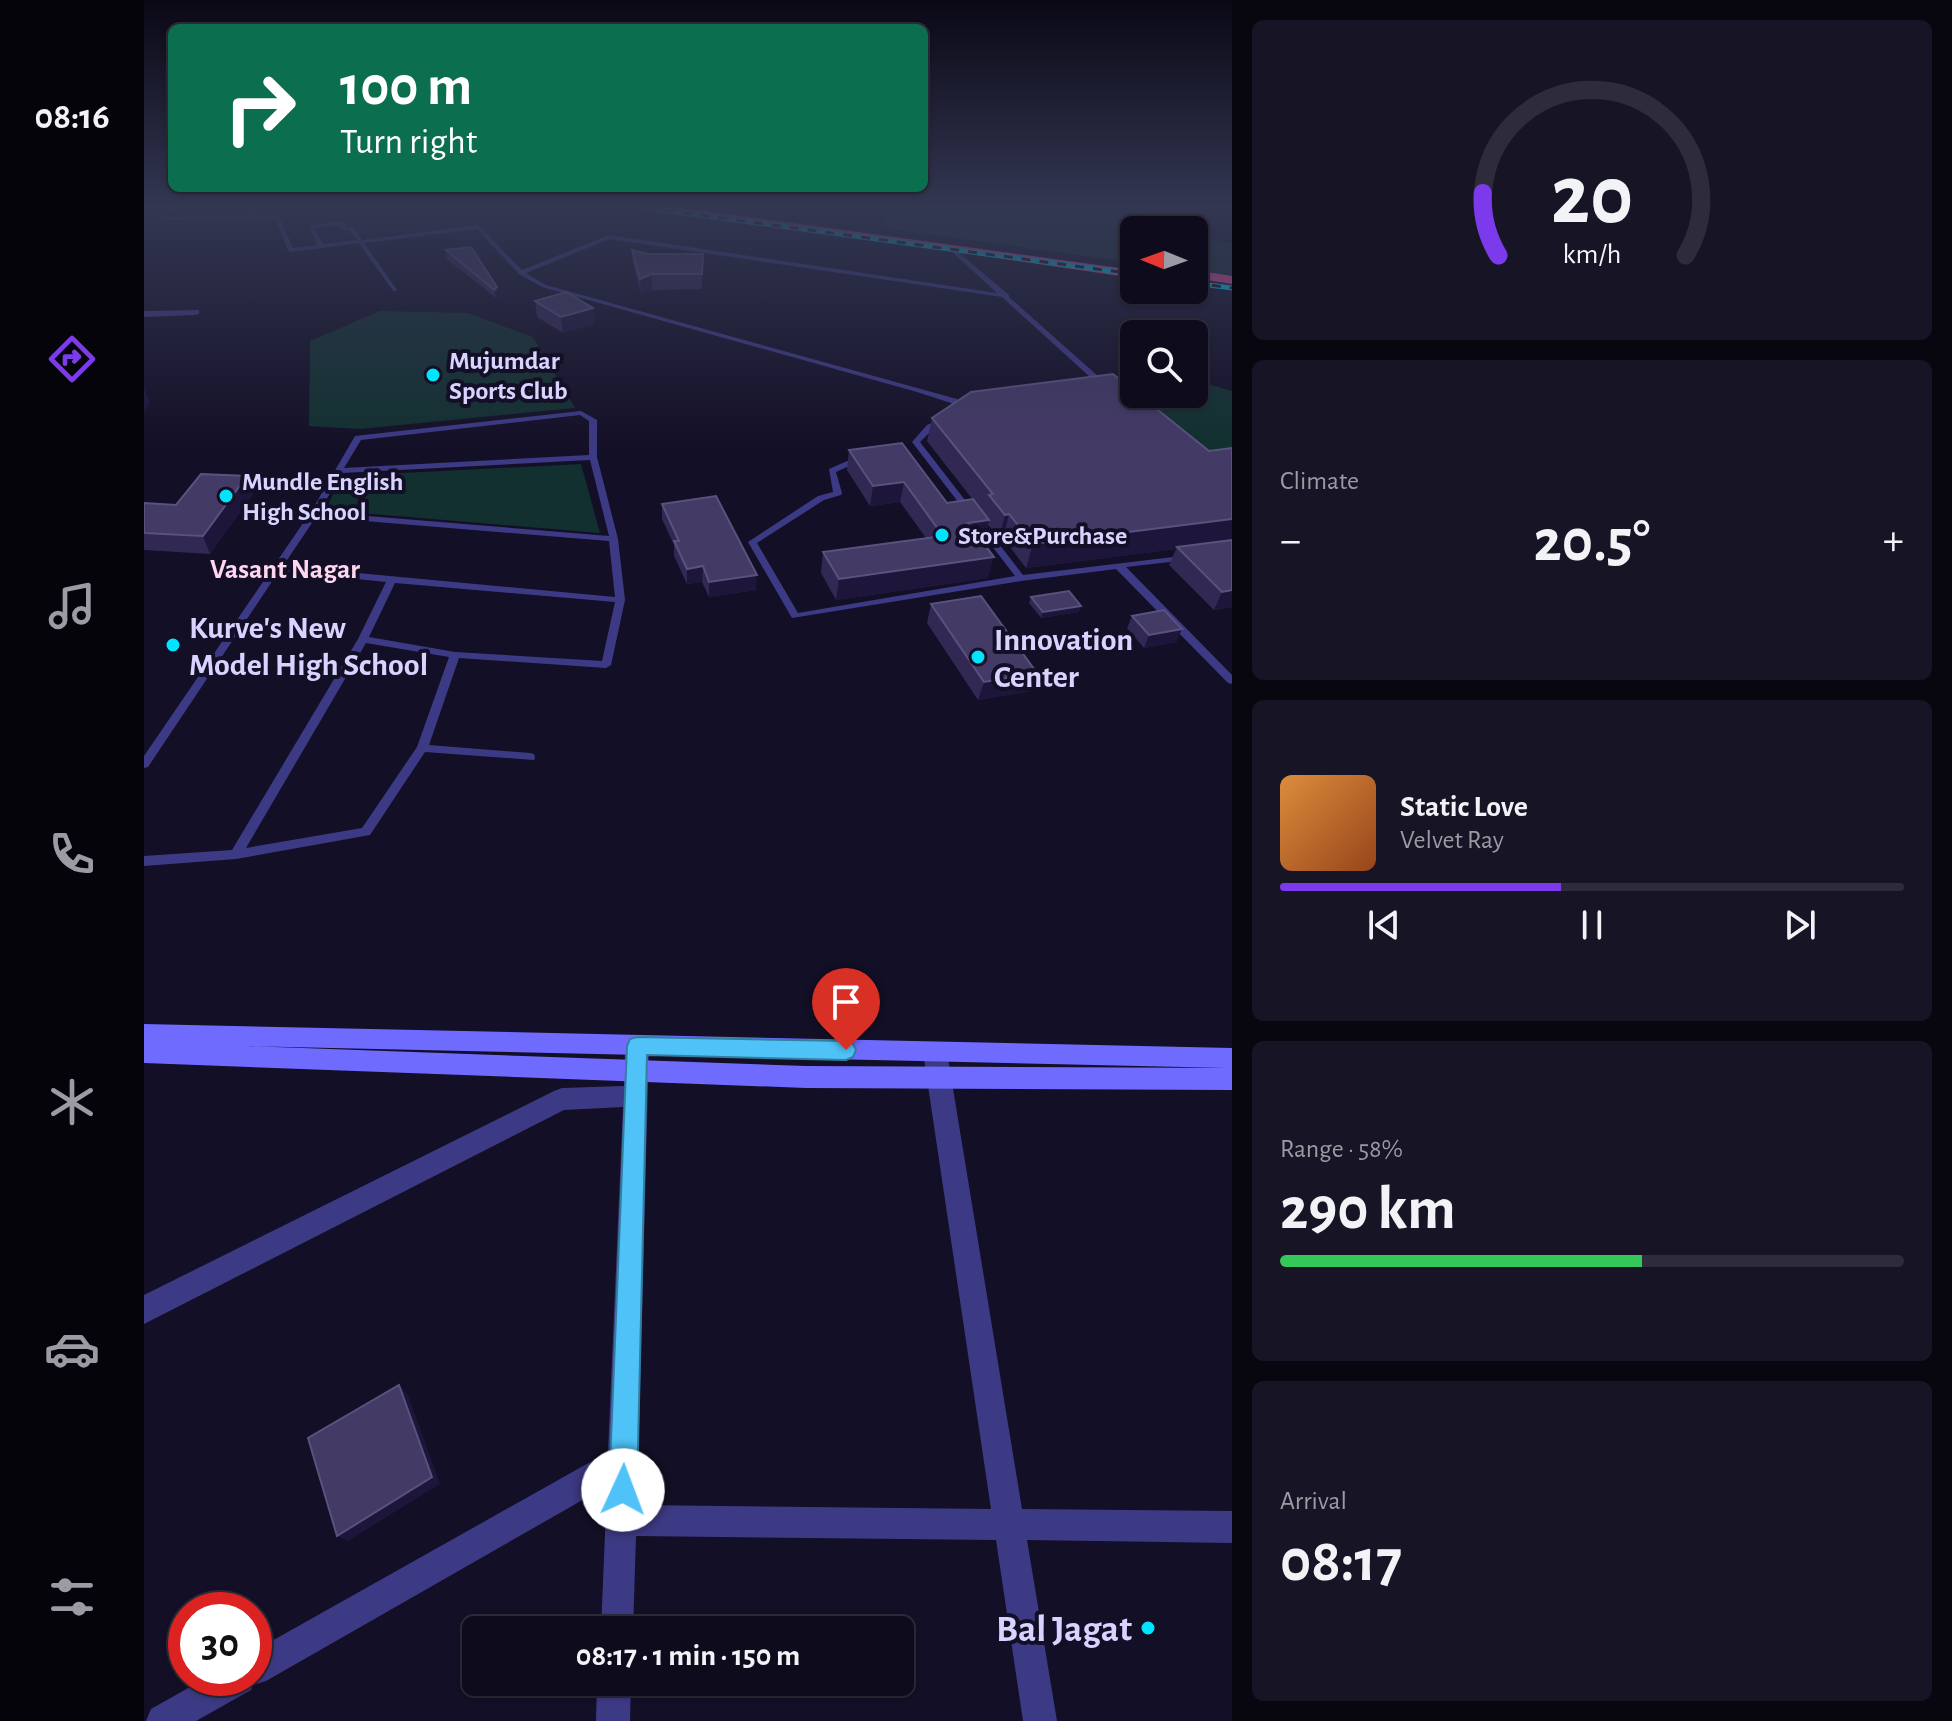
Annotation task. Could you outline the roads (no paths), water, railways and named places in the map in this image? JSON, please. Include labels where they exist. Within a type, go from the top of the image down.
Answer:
[{"type":"main road","points":[[144,1034],[636,1071]]},
{"type":"main road","points":[[144,1053],[806,1077],[937,1064],[1232,1058]]},
{"type":"main road","points":[[937,1064],[1232,1079]]},
{"type":"street","points":[[144,314],[195,312]]},
{"type":"street","points":[[937,1064],[1040,1721]]},
{"type":"street","points":[[144,1310],[562,1099],[636,1071],[618,1616]]},
{"type":"street","points":[[272,1659],[624,1460]]},
{"type":"street","points":[[622,1520],[1009,1522],[1232,1527]]},
{"type":"street","points":[[163,1721],[207,1696]]},
{"type":"street","points":[[613,1721],[614,1696]]},
{"type":"lane","points":[[552,288],[920,390],[954,401],[963,409]]},
{"type":"lane","points":[[955,288],[1007,296]]},
{"type":"lane","points":[[998,288],[1110,390],[1096,392]]},
{"type":"lane","points":[[901,446],[916,441],[930,427],[963,409],[978,407]]},
{"type":"lane","points":[[144,764],[313,514],[358,438],[581,413],[593,420],[593,457],[614,539],[620,600],[606,665],[455,655],[363,639]]},
{"type":"lane","points":[[916,441],[975,522],[1021,578]]},
{"type":"lane","points":[[871,454],[832,471],[838,493],[821,498],[752,542],[795,616],[1021,578],[1200,556]]},
{"type":"lane","points":[[338,471],[593,457]]},
{"type":"lane","points":[[313,514],[614,539]]},
{"type":"lane","points":[[1119,566],[1232,681]]},
{"type":"lane","points":[[275,568],[620,600]]},
{"type":"lane","points":[[236,854],[363,639],[392,580]]},
{"type":"lane","points":[[144,861],[236,854],[366,832],[422,748],[455,655]]},
{"type":"lane","points":[[422,748],[530,757]]},
{"type":"place","name":"Mujumdar Sports Club","points":[[433,375]]},
{"type":"place","name":"Mundle English High School","points":[[226,496]]},
{"type":"place","name":"Store&Purchase","points":[[942,535]]},
{"type":"place","name":"Kurve's New Model High School","points":[[173,645]]},
{"type":"place","name":"Innovation Center","points":[[978,657]]},
{"type":"place","name":"Bal Jagat","points":[[1148,1628]]},
{"type":"district","name":"Vasant Nagar","points":[[285,568]]}]
